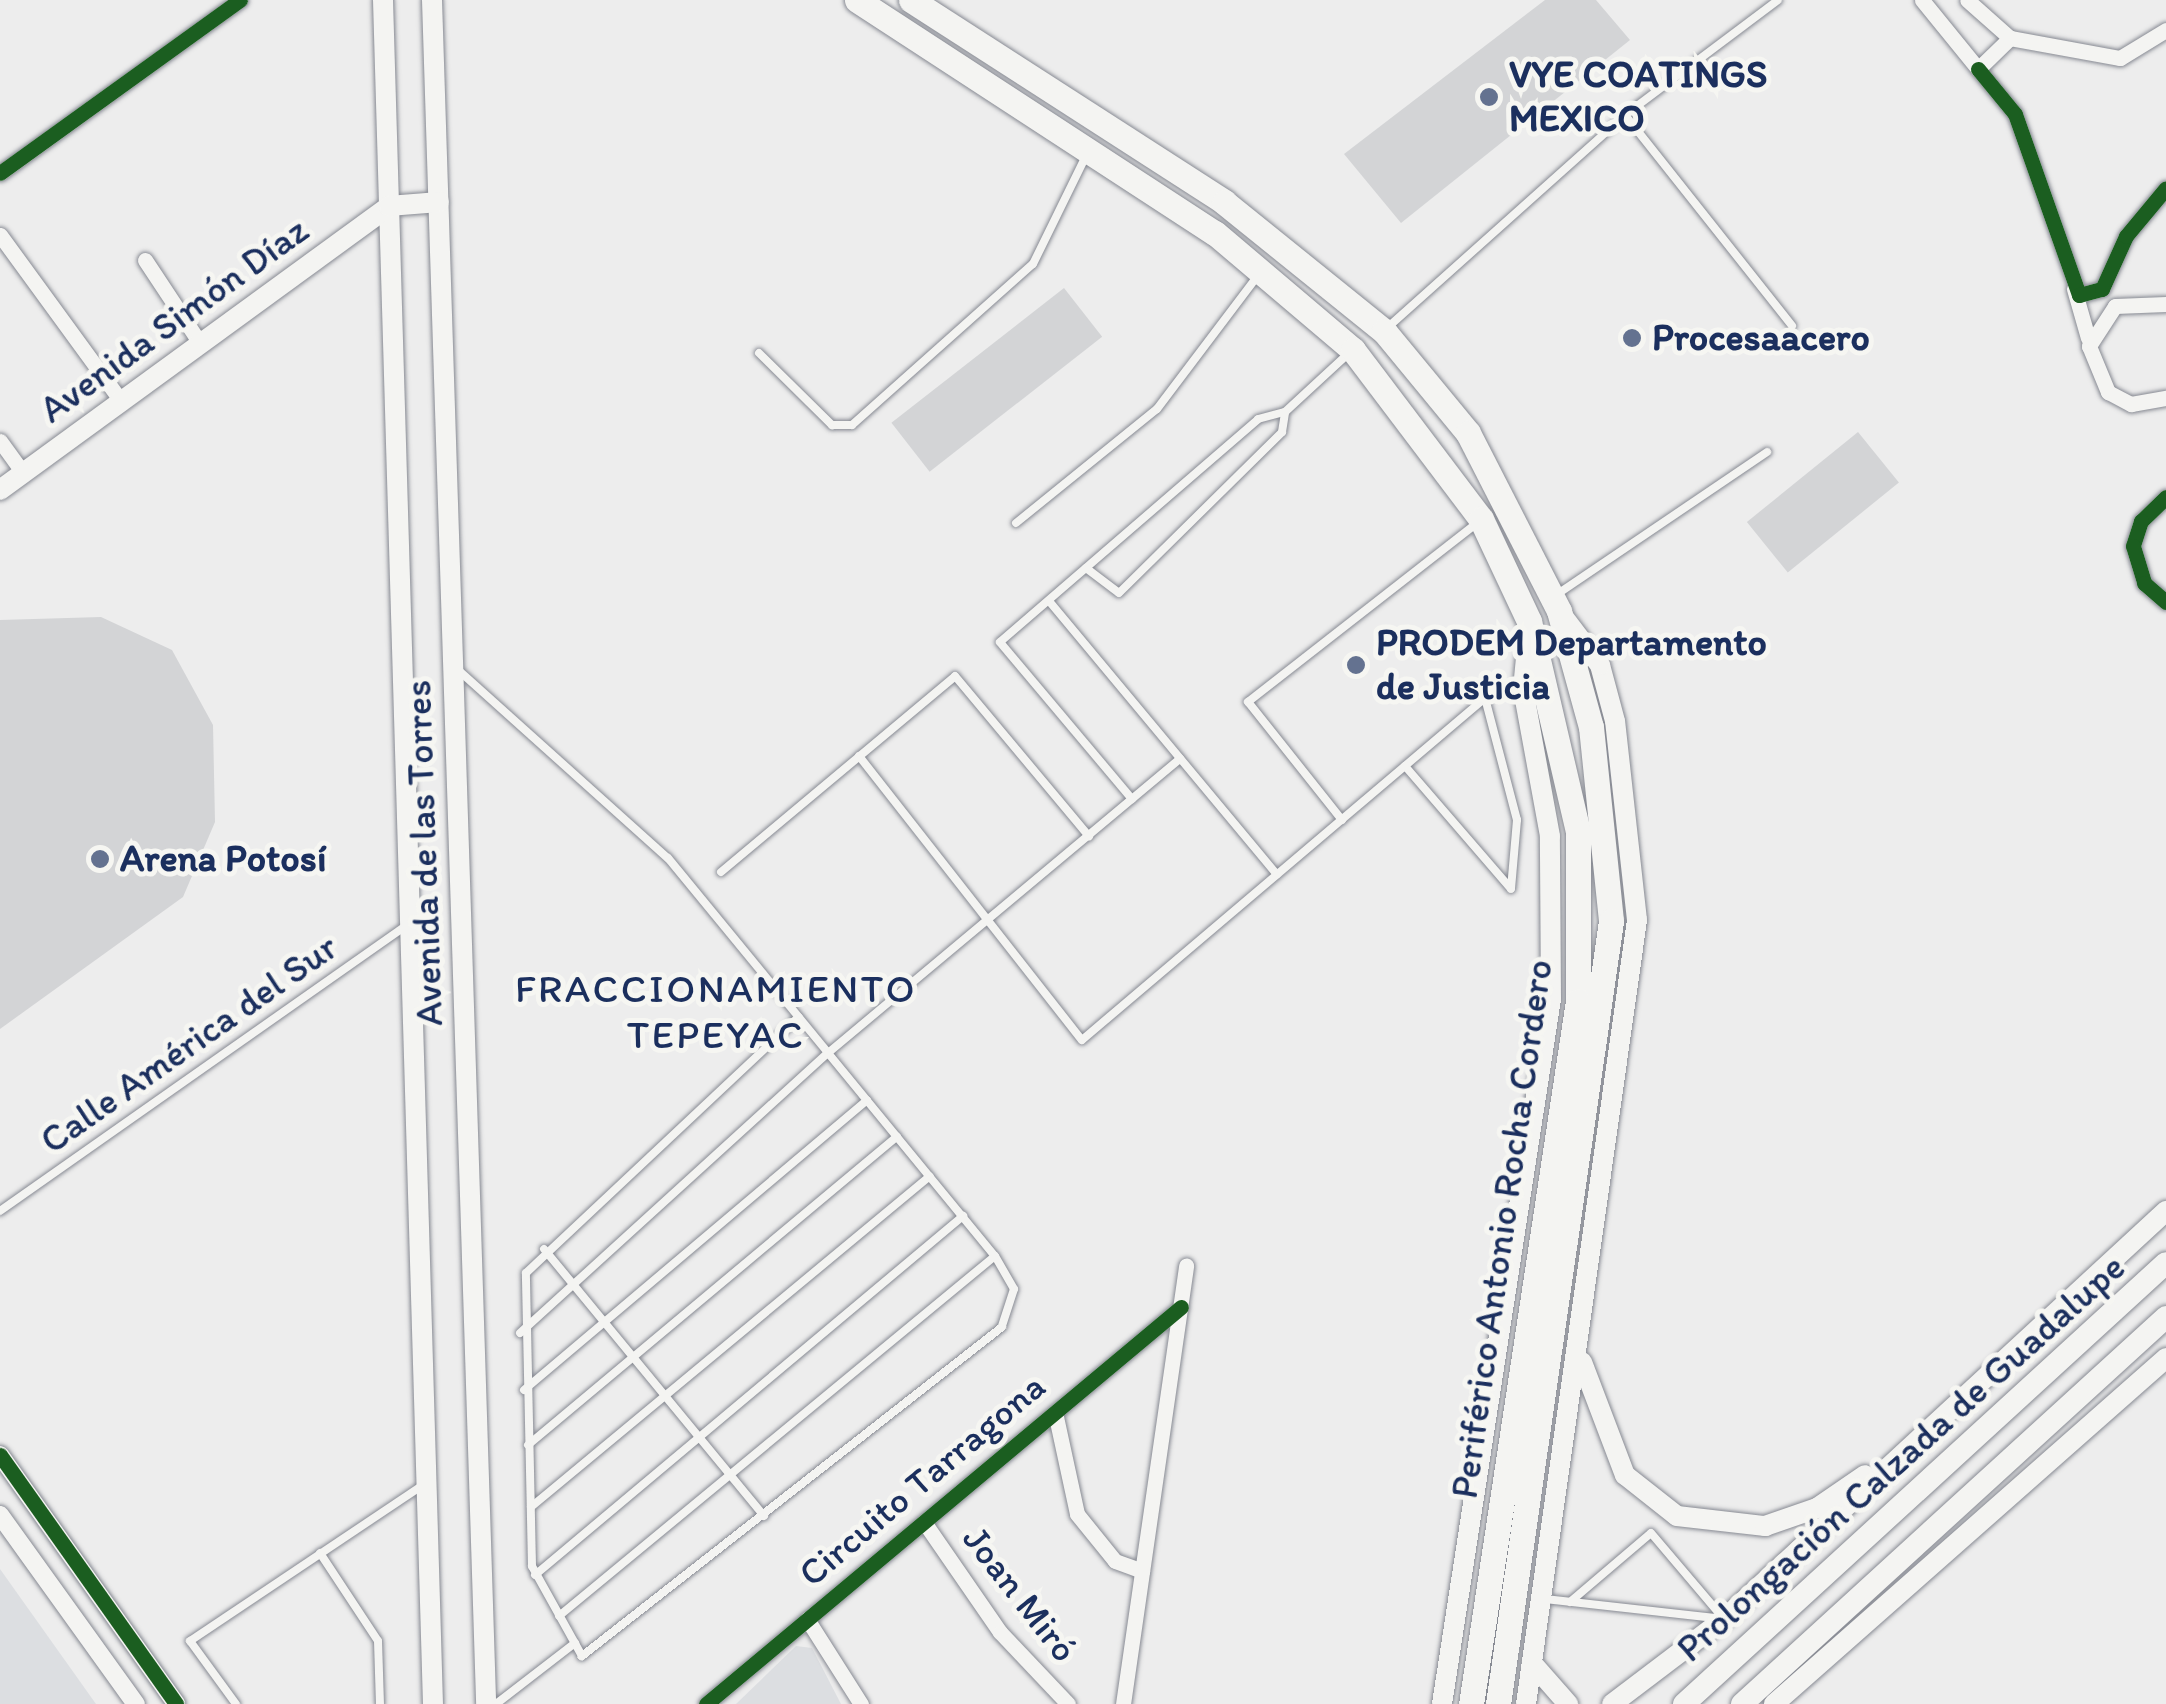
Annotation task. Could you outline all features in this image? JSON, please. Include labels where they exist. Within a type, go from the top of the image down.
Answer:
[{"type":"highway","name":"Periférico Antonio Rocha Cordero","points":[[858,0],[1090,150],[1261,271],[1354,350],[1481,519],[1529,620],[1548,681],[1578,832],[1578,1001],[1470,1704]]},
{"type":"highway","name":"Periférico Antonio Rocha Cordero","points":[[911,0],[1224,202],[1384,330],[1468,433],[1555,604],[1577,672],[1607,828],[1606,1003],[1498,1704]]},
{"type":"main road","name":"Avenida de las Torres","points":[[384,0],[433,1704]]},
{"type":"main road","name":"Avenida de las Torres","points":[[432,0],[486,1704]]},
{"type":"main road","points":[[390,206],[439,202]]},
{"type":"main road","name":"Avenida Simón Díaz","points":[[0,490],[390,206]]},
{"type":"main road","points":[[1526,1704],[1579,1352],[1637,920],[1615,721],[1600,665],[1555,604]]},
{"type":"main road","points":[[1445,1699],[1551,999],[1550,836],[1523,689],[1529,620]]},
{"type":"main road","points":[[1612,1703],[1724,1619],[2166,1211]]},
{"type":"main road","name":"Prolongación Calzada de Guadalupe","points":[[1684,1704],[2166,1263]]},
{"type":"main road","name":"Prolongación Calzada de Guadalupe","points":[[1742,1704],[2166,1317]]},
{"type":"main road","points":[[1579,1352],[1625,1476],[1678,1516],[1717,1526],[1764,1526],[1817,1508],[1924,1434]]},
{"type":"main road","points":[[1774,1704],[2166,1358]]},
{"type":"main road","points":[[1532,1663],[1568,1704]]},
{"type":"street","points":[[0,172],[240,0]]},
{"type":"street","points":[[1922,0],[1978,68],[2027,142],[2108,392],[2131,404],[2166,398]]},
{"type":"street","points":[[1966,0],[2010,38],[2120,58],[2166,30]]},
{"type":"street","points":[[1978,68],[2010,38]]},
{"type":"street","points":[[2074,289],[2088,296],[2108,278],[2126,236],[2166,188]]},
{"type":"street","points":[[0,235],[121,401]]},
{"type":"street","points":[[145,260],[200,342]]},
{"type":"street","points":[[2108,278],[2118,295],[2166,304]]},
{"type":"street","points":[[2090,346],[2104,314],[2140,298]]},
{"type":"street","points":[[0,441],[23,473]]},
{"type":"street","points":[[2166,498],[2140,521],[2133,546],[2144,583],[2166,602]]},
{"type":"street","points":[[1123,1704],[1186,1266]]},
{"type":"street","name":"Circuito Tarragona","points":[[707,1704],[1181,1307]]},
{"type":"street","points":[[1056,1412],[1077,1514],[1115,1561],[1142,1571]]},
{"type":"street","points":[[0,1455],[176,1704]]},
{"type":"street","points":[[0,1515],[136,1704]]},
{"type":"street","name":"Joan Miró","points":[[924,1522],[1000,1632],[1068,1704]]},
{"type":"street","points":[[807,1619],[862,1704]]},
{"type":"lane","points":[[1384,330],[1626,114],[1778,0]]},
{"type":"lane","points":[[1626,114],[1792,326]]},
{"type":"lane","points":[[759,353],[832,426],[852,425],[1033,264],[1090,150]]},
{"type":"lane","points":[[1016,523],[1157,408],[1261,271]]},
{"type":"lane","points":[[1132,799],[1000,642],[1258,420],[1285,412],[1354,350]]},
{"type":"lane","points":[[1086,568],[1119,593],[1282,432],[1285,412]]},
{"type":"lane","points":[[1555,604],[1767,452]]},
{"type":"lane","points":[[1342,820],[1248,702],[1481,519]]},
{"type":"lane","points":[[1048,600],[1277,874]]},
{"type":"lane","points":[[454,666],[668,858],[996,1256],[1014,1289],[1002,1327],[589,1656],[574,1643],[534,1575],[520,1332],[526,1273],[544,1248],[799,1018]]},
{"type":"lane","points":[[720,872],[955,676],[1088,836]]},
{"type":"lane","points":[[859,756],[1082,1040],[1485,698],[1517,820],[1512,889],[1405,766]]},
{"type":"lane","points":[[520,1332],[828,1053],[1180,759]]},
{"type":"lane","name":"Calle América del Sur","points":[[0,1211],[410,922]]},
{"type":"lane","points":[[524,1390],[867,1100]]},
{"type":"lane","points":[[528,1445],[897,1136]]},
{"type":"lane","points":[[531,1507],[930,1176]]},
{"type":"lane","points":[[534,1575],[963,1216]]},
{"type":"lane","points":[[544,1248],[764,1516]]},
{"type":"lane","points":[[559,1616],[996,1256]]},
{"type":"lane","points":[[236,1704],[190,1641],[427,1482]]},
{"type":"lane","points":[[1570,1602],[1651,1533],[1724,1619]]},
{"type":"lane","points":[[320,1554],[378,1641],[380,1704]]},
{"type":"lane","points":[[1541,1598],[1724,1619]]},
{"type":"lane","points":[[496,1704],[574,1643]]},
{"type":"shaded area","points":[[0,1569],[96,1704],[0,1704]]},
{"type":"shaded area","points":[[796,1646],[812,1648],[841,1704],[736,1704]]},
{"type":"building","name":"VYE COATINGS MEXICO","points":[[1545,0],[1596,0],[1630,40],[1401,223],[1344,154]]},
{"type":"building","points":[[1064,288],[1102,337],[930,472],[891,423]]},
{"type":"building","points":[[1858,432],[1899,483],[1788,573],[1747,522]]},
{"type":"building","name":"Arena Potosí","points":[[101,617],[172,650],[213,725],[215,822],[183,897],[0,1029],[0,620]]},
{"type":"cycle path","points":[[0,173],[240,0]]},
{"type":"cycle path","points":[[1978,69],[2015,114],[2079,295],[2102,289],[2126,236],[2166,188]]},
{"type":"cycle path","points":[[2166,497],[2141,521],[2133,546],[2144,583],[2166,602]]},
{"type":"cycle path","points":[[706,1704],[1181,1307]]},
{"type":"cycle path","points":[[0,1455],[176,1704]]},
{"type":"place","name":"VYE COATINGS MEXICO","points":[[1489,97]]},
{"type":"place","name":"Procesaacero","points":[[1632,338]]},
{"type":"place","name":"PRODEM Departamento de Justicia","points":[[1356,665]]},
{"type":"place","name":"Arena Potosí","points":[[100,859]]},
{"type":"district","name":"FRACCIONAMIENTO TEPEYAC","points":[[716,1011]]}]
